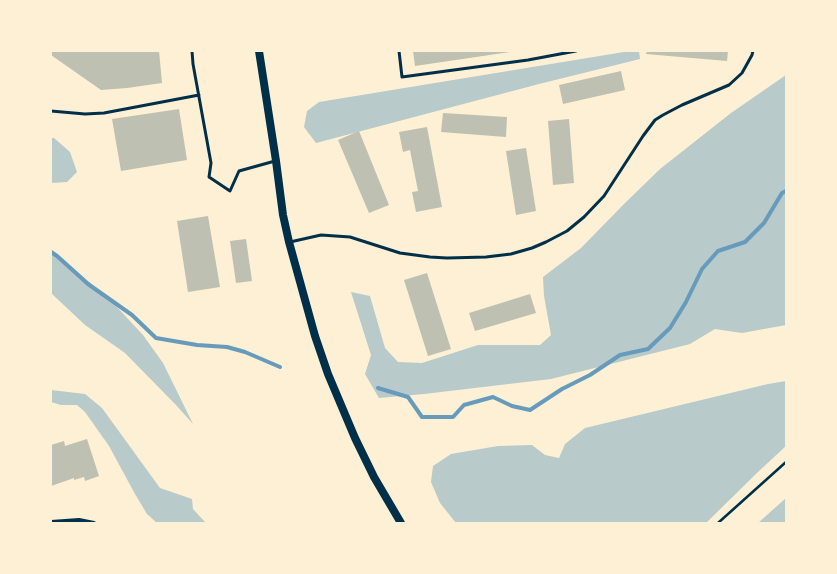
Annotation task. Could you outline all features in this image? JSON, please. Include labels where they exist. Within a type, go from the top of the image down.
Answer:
[{"type":"main road","points":[[259,51],[283,214],[289,242],[315,336],[330,378],[355,438],[371,471],[401,523]]},
{"type":"street","points":[[51,522],[79,520],[94,523]]},
{"type":"lane","points":[[192,51],[211,163],[209,177],[230,191],[239,171],[276,161]]},
{"type":"lane","points":[[399,51],[402,77],[528,60],[576,51]]},
{"type":"lane","points":[[289,242],[321,236],[350,237],[400,252],[441,258],[486,257],[510,254],[532,248],[567,230],[584,217],[604,196],[655,120],[682,105],[729,85],[742,73],[753,51]]},
{"type":"lane","points":[[51,110],[85,114],[104,113],[199,95]]},
{"type":"path","points":[[718,523],[786,462]]},
{"type":"shaded area","points":[[624,51],[639,51],[640,59],[316,143],[304,127],[307,111],[319,102]]},
{"type":"shaded area","points":[[786,75],[786,325],[742,333],[715,329],[690,344],[551,379],[379,398],[365,374],[371,355],[351,292],[370,296],[385,348],[398,362],[422,363],[478,345],[540,345],[551,335],[544,296],[543,277],[581,248],[660,169],[731,113]]},
{"type":"shaded area","points":[[51,138],[54,138],[70,152],[77,172],[67,182],[51,183]]},
{"type":"shaded area","points":[[51,249],[116,306],[143,335],[163,363],[193,424],[125,353],[85,325],[51,293]]},
{"type":"shaded area","points":[[786,381],[786,446],[706,523],[456,523],[440,503],[431,482],[433,466],[451,454],[498,446],[532,445],[545,455],[559,458],[565,444],[585,428]]},
{"type":"shaded area","points":[[51,390],[85,394],[102,408],[160,488],[192,499],[193,509],[206,523],[157,523],[147,514],[109,446],[85,412],[77,405],[61,405],[51,402]]},
{"type":"shaded area","points":[[786,498],[786,523],[758,523]]},
{"type":"building","points":[[51,51],[159,51],[162,83],[101,90],[51,55]]},
{"type":"building","points":[[413,51],[510,51],[510,52],[415,66]]},
{"type":"building","points":[[647,51],[728,51],[727,61],[646,54]]},
{"type":"building","points":[[621,71],[625,90],[563,104],[559,85]]},
{"type":"building","points":[[179,109],[187,160],[121,171],[112,119]]},
{"type":"building","points":[[443,113],[507,117],[506,137],[441,132]]},
{"type":"building","points":[[569,119],[574,183],[553,185],[548,121]]},
{"type":"building","points":[[427,127],[442,207],[416,212],[412,192],[418,191],[410,150],[403,152],[399,132]]},
{"type":"building","points":[[359,131],[389,205],[369,213],[338,140]]},
{"type":"building","points":[[526,148],[536,211],[516,215],[506,151]]},
{"type":"building","points":[[208,216],[220,287],[188,292],[177,221]]},
{"type":"building","points":[[246,239],[252,281],[236,283],[230,241]]},
{"type":"building","points":[[427,273],[451,349],[428,356],[404,280]]},
{"type":"building","points":[[530,294],[536,313],[475,331],[469,313]]},
{"type":"building","points":[[87,439],[99,476],[85,481],[84,477],[74,480],[74,478],[51,486],[51,445],[64,441],[65,446]]},
{"type":"waterway","points":[[378,388],[408,397],[422,417],[453,417],[464,405],[493,397],[512,406],[530,410],[562,389],[590,375],[620,355],[648,349],[670,328],[686,302],[702,269],[718,251],[745,242],[764,223],[782,193],[786,191]]},
{"type":"waterway","points":[[51,252],[88,284],[132,315],[156,338],[197,345],[227,347],[245,352],[280,367]]}]
